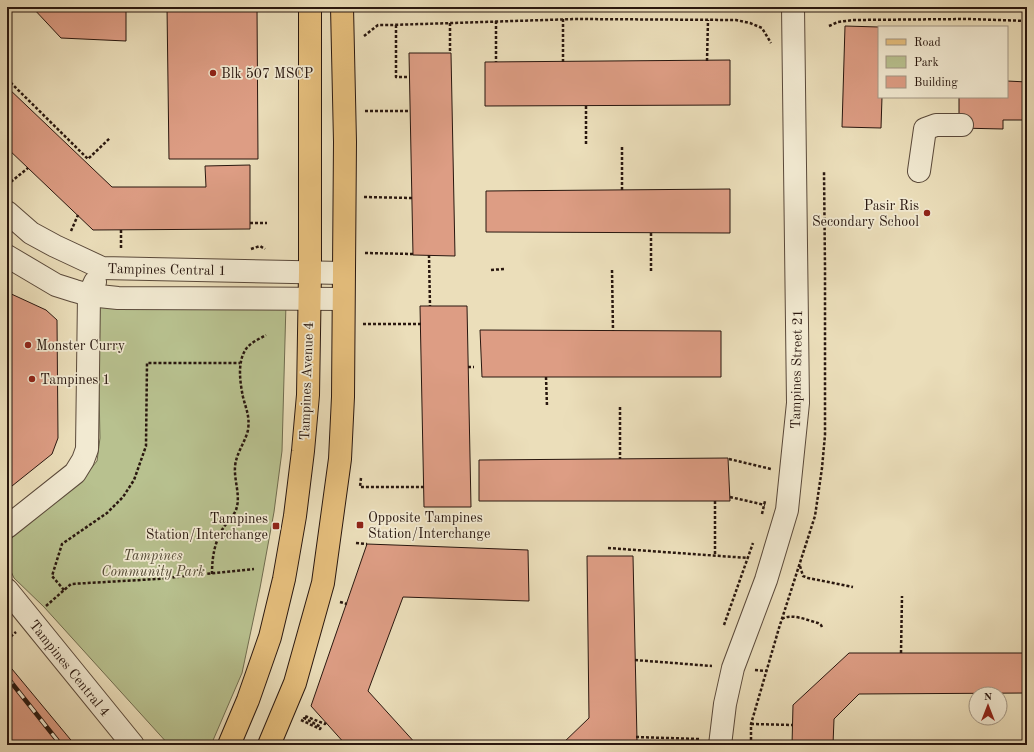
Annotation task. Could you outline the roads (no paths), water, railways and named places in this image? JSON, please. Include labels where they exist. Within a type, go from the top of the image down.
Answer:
[{"type":"main road","name":"Tampines Avenue 4","points":[[229,745],[248,700],[270,636],[284,579],[295,516],[303,451],[308,395],[310,272],[310,7]]},
{"type":"main road","points":[[269,745],[296,683],[323,583],[340,459],[343,397],[345,142],[342,7]]},
{"type":"street","name":"Tampines Street 21","points":[[711,742],[725,704],[733,668],[766,580],[787,510],[798,403],[793,7]]},
{"type":"street","points":[[919,171],[925,129],[936,125],[962,125]]},
{"type":"street","name":"Tampines Central 1","points":[[7,212],[31,233],[102,268],[343,273]]},
{"type":"street","points":[[9,258],[31,233]]},
{"type":"street","name":"Tampines Central 1","points":[[9,258],[56,285],[89,295],[118,298],[343,299]]},
{"type":"street","points":[[7,526],[74,473],[83,460],[87,449],[89,295],[102,268]]},
{"type":"street","name":"Tampines Central 4","points":[[7,590],[134,745]]},
{"type":"railway","points":[[7,677],[61,745]]},
{"type":"place","name":"Blk 507 MSCP","points":[[213,73]]},
{"type":"place","name":"Pasir Ris Secondary School","points":[[927,213]]},
{"type":"place","name":"Monster Curry","points":[[28,345]]},
{"type":"place","name":"Tampines 1","points":[[32,379]]},
{"type":"place","name":"Opposite Tampines Station/Interchange","points":[[360,525]]},
{"type":"place","name":"Tampines Station/Interchange","points":[[276,526]]},
{"type":"park label","name":"Tampines Community Park","points":[[153,564]]}]
